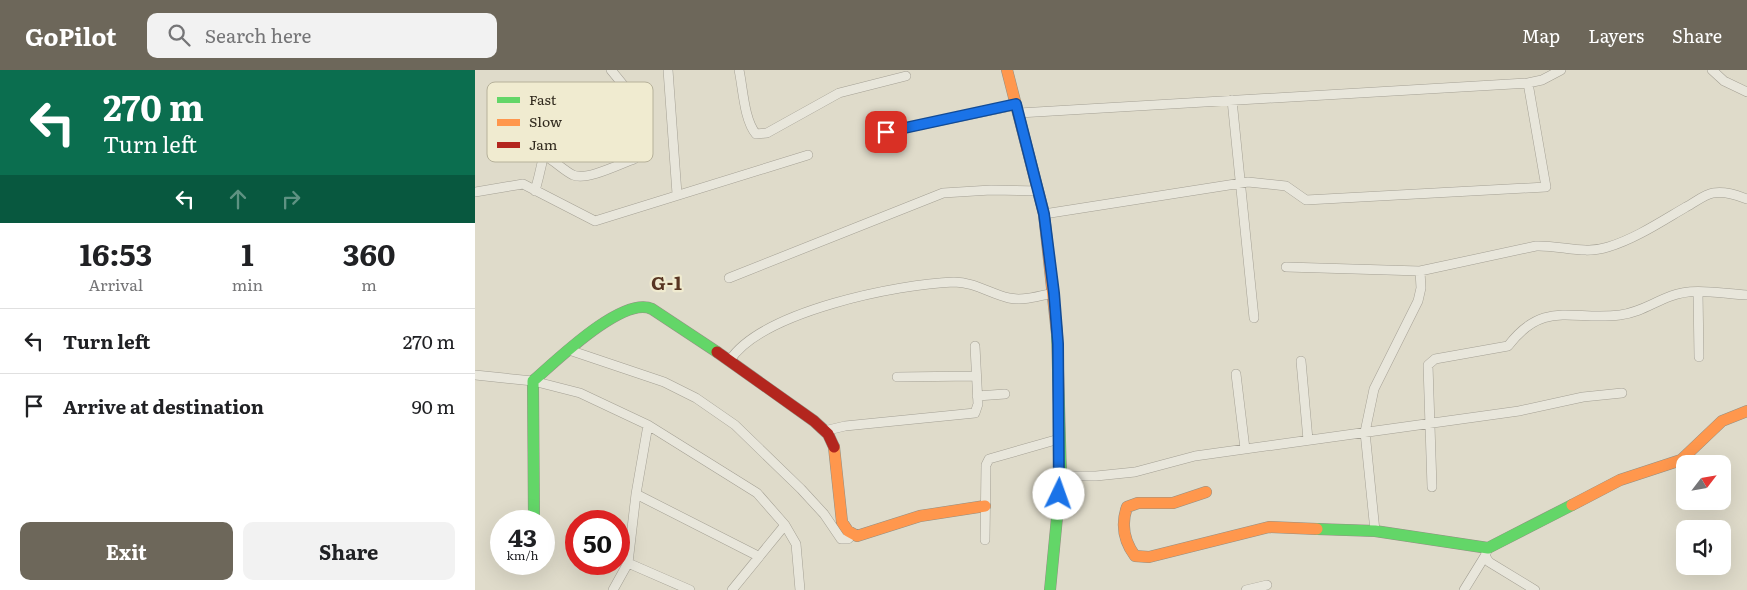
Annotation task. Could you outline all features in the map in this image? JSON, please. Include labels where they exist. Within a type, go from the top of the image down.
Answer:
[{"type":"street","points":[[611,70],[621,82]]},
{"type":"street","points":[[668,70],[677,194]]},
{"type":"street","points":[[739,70],[748,117],[751,128],[756,134],[767,132],[839,93],[906,76]]},
{"type":"street","points":[[1007,70],[1044,214],[1054,293],[1058,344],[1061,476],[1052,590]]},
{"type":"street","points":[[1540,70],[1542,80]]},
{"type":"street","points":[[886,132],[1017,109],[1232,100],[1527,82],[1542,80],[1561,70]]},
{"type":"street","points":[[1712,70],[1723,81],[1747,92]]},
{"type":"street","points":[[1044,214],[1240,183],[1286,186],[1305,200],[1546,187],[1527,82]]},
{"type":"street","points":[[1232,100],[1254,318]]},
{"type":"street","points":[[475,192],[523,184],[595,221],[677,194],[808,155]]},
{"type":"street","points":[[535,191],[541,162]]},
{"type":"street","points":[[554,162],[574,175],[581,176],[590,175],[624,162]]},
{"type":"street","points":[[729,278],[943,193],[991,190],[1038,191]]},
{"type":"street","points":[[1286,267],[1419,271],[1536,246],[1553,246],[1565,250],[1596,250],[1610,247],[1652,227],[1711,193],[1728,193],[1747,199]]},
{"type":"street","points":[[1375,532],[1365,432],[1374,389],[1417,301],[1421,288],[1419,271]]},
{"type":"street","points":[[731,360],[736,351],[760,333],[833,303],[859,297],[924,285],[957,282],[988,289],[1009,298],[1031,298],[1054,293]]},
{"type":"street","points":[[1698,292],[1699,357]]},
{"type":"street","points":[[1432,487],[1428,365],[1435,360],[1508,346],[1519,332],[1534,322],[1556,314],[1619,315],[1643,310],[1671,296],[1698,292],[1747,295]]},
{"type":"street","points":[[534,510],[533,381],[603,323],[634,307],[642,305],[650,308],[731,360],[772,389],[831,438],[839,461],[840,518],[845,528],[852,535],[857,536],[921,516],[985,506]]},
{"type":"street","points":[[824,431],[845,426],[975,413],[977,396],[975,346]]},
{"type":"street","points":[[569,350],[664,382],[696,398],[735,425],[771,459],[824,514],[841,539],[848,539],[852,535]]},
{"type":"street","points":[[1301,361],[1308,440]]},
{"type":"street","points":[[1236,374],[1245,449]]},
{"type":"street","points":[[475,375],[533,381],[579,393],[648,425],[757,493],[785,525],[796,544],[800,590]]},
{"type":"street","points":[[897,377],[975,376]]},
{"type":"street","points":[[1061,476],[1096,476],[1135,472],[1195,456],[1431,423],[1519,410],[1583,397],[1622,393]]},
{"type":"street","points":[[977,396],[1005,394]]},
{"type":"street","points":[[1464,590],[1486,552],[1620,480],[1681,460],[1722,421],[1747,411]]},
{"type":"street","points":[[630,546],[636,494],[648,425]]},
{"type":"street","points":[[985,540],[986,465],[989,460],[1059,439]]},
{"type":"street","points":[[1206,492],[1173,503],[1138,503],[1127,507],[1123,515],[1126,545],[1135,556],[1149,557],[1269,527],[1375,532],[1486,552]]},
{"type":"street","points":[[636,494],[758,556]]},
{"type":"street","points":[[732,590],[785,525]]},
{"type":"street","points":[[1486,552],[1489,562],[1535,590]]},
{"type":"street","points":[[630,564],[690,590]]},
{"type":"street","points":[[613,590],[621,575]]},
{"type":"street","points":[[1246,590],[1267,585]]},
{"type":"traffic: fast","points":[[534,510],[533,381],[573,346],[607,321],[639,307],[652,309],[717,352]]},
{"type":"traffic: fast","points":[[1050,590],[1061,476],[1057,334]]},
{"type":"traffic: fast","points":[[1317,529],[1375,531],[1488,548],[1572,505]]},
{"type":"traffic: slow","points":[[1007,70],[1044,214],[1057,334]]},
{"type":"traffic: slow","points":[[1572,505],[1620,480],[1681,460],[1722,421],[1747,411]]},
{"type":"traffic: slow","points":[[834,447],[842,522],[848,531],[857,536],[920,516],[985,506]]},
{"type":"traffic: slow","points":[[1206,492],[1173,503],[1138,503],[1127,507],[1124,526],[1128,544],[1135,556],[1149,557],[1269,527],[1317,529]]},
{"type":"traffic: jam","points":[[717,352],[814,421],[828,434],[834,447]]},
{"type":"district","name":"G-1","points":[[667,283]]},
{"type":"route","points":[[886,132],[1016,104],[1044,214],[1054,293],[1058,344],[1061,476],[1059,494]]}]
